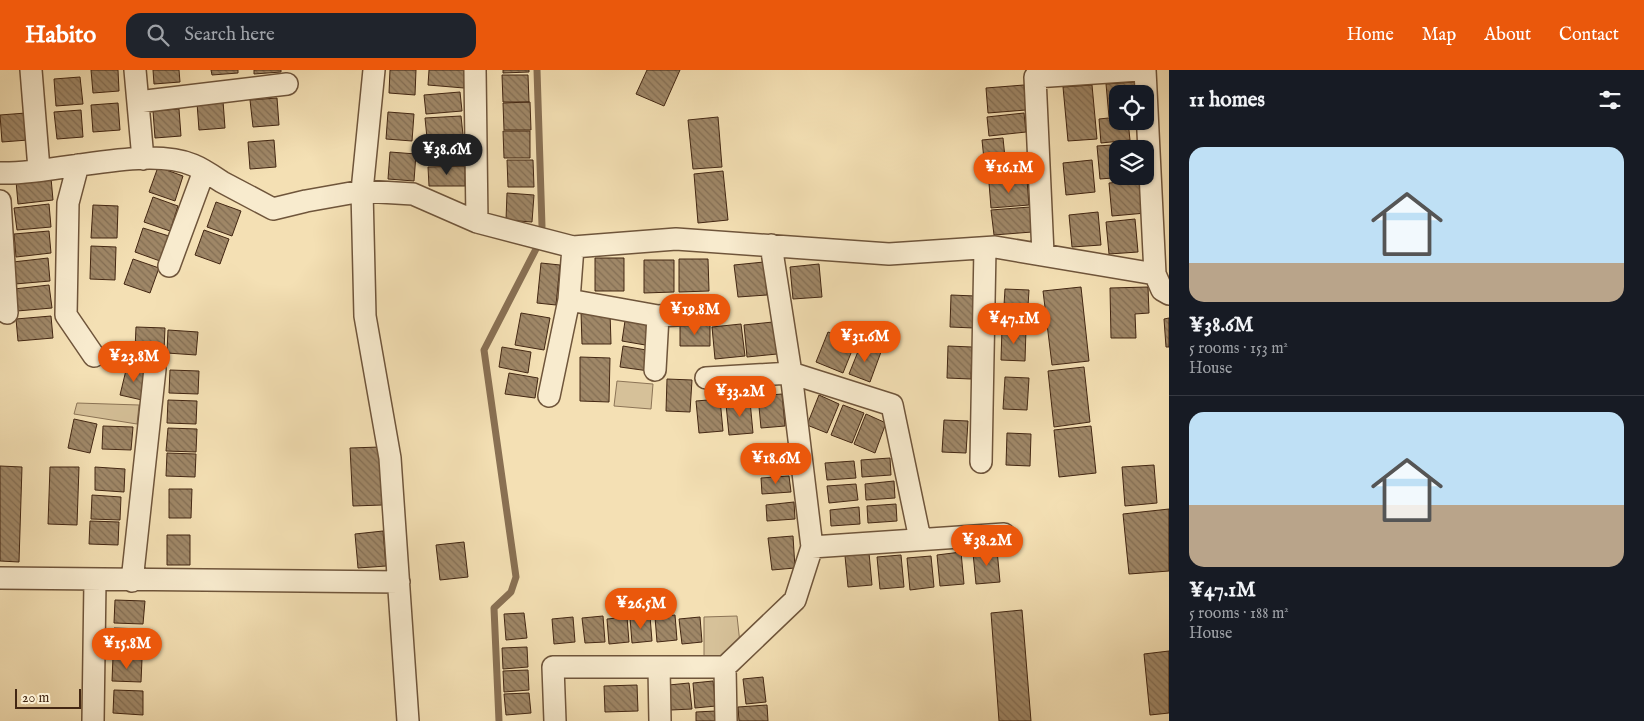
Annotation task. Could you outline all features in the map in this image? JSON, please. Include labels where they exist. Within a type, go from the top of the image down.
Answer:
[{"type":"street","points":[[31,70],[40,169]]},
{"type":"street","points":[[135,70],[143,159]]},
{"type":"street","points":[[374,70],[362,191],[365,316],[390,458],[408,721]]},
{"type":"street","points":[[475,70],[477,222]]},
{"type":"street","points":[[1042,254],[1035,77],[1139,70]]},
{"type":"street","points":[[1145,70],[1156,274],[1162,290],[1169,294]]},
{"type":"street","points":[[138,102],[287,84]]},
{"type":"street","points":[[0,173],[16,174],[40,169],[143,159],[192,164],[273,209],[362,191],[413,194],[477,222],[573,248],[676,239],[889,254],[996,247],[1156,274]]},
{"type":"street","points":[[78,165],[68,203],[66,315],[94,356]]},
{"type":"street","points":[[169,266],[204,171]]},
{"type":"street","points":[[0,200],[7,313]]},
{"type":"street","points":[[554,721],[553,667],[725,667],[795,600],[812,547],[791,373],[771,245]]},
{"type":"street","points":[[549,396],[569,300],[573,248]]},
{"type":"street","points":[[981,462],[985,248]]},
{"type":"street","points":[[569,300],[658,316],[696,314]]},
{"type":"street","points":[[655,370],[658,316]]},
{"type":"street","points":[[132,581],[155,369]]},
{"type":"street","points":[[706,378],[791,373],[892,405],[920,540]]},
{"type":"street","points":[[812,547],[1004,534]]},
{"type":"street","points":[[0,578],[94,581],[399,582]]},
{"type":"street","points":[[93,721],[94,581]]},
{"type":"street","points":[[659,667],[660,721]]},
{"type":"street","points":[[725,667],[726,721]]},
{"type":"shaded area","points":[[617,381],[653,384],[651,409],[614,406]]},
{"type":"shaded area","points":[[77,403],[139,405],[137,424],[74,414]]},
{"type":"shaded area","points":[[737,616],[740,643],[726,656],[704,659],[704,617]]},
{"type":"building","points":[[91,70],[118,70],[119,91],[93,93]]},
{"type":"building","points":[[153,70],[179,70],[180,82],[154,84]]},
{"type":"building","points":[[211,70],[238,70],[238,73],[212,75]]},
{"type":"building","points":[[254,70],[281,70],[281,72],[254,74]]},
{"type":"building","points":[[390,70],[416,70],[415,95],[389,93]]},
{"type":"building","points":[[429,70],[465,70],[464,88],[428,85]]},
{"type":"building","points":[[503,70],[529,70],[529,72],[503,73]]},
{"type":"building","points":[[647,70],[680,70],[664,106],[636,94]]},
{"type":"building","points":[[502,75],[528,75],[529,102],[503,102]]},
{"type":"building","points":[[80,77],[83,104],[56,106],[54,79]]},
{"type":"building","points":[[1135,82],[1135,85],[1109,85],[1109,117],[1106,84]]},
{"type":"building","points":[[1024,85],[1026,110],[988,113],[986,88]]},
{"type":"building","points":[[1092,85],[1097,139],[1068,141],[1063,87]]},
{"type":"building","points":[[460,92],[462,111],[426,114],[424,95]]},
{"type":"building","points":[[277,98],[279,125],[253,127],[250,100]]},
{"type":"building","points":[[223,101],[225,128],[199,130],[197,103]]},
{"type":"building","points":[[530,102],[531,130],[504,130],[503,103]]},
{"type":"building","points":[[118,103],[120,130],[93,132],[91,105]]},
{"type":"building","points":[[179,109],[181,136],[155,138],[153,111]]},
{"type":"building","points":[[81,110],[83,137],[57,139],[54,112]]},
{"type":"building","points":[[388,112],[414,114],[412,141],[386,139]]},
{"type":"building","points":[[26,113],[28,140],[2,142],[0,115]]},
{"type":"building","points":[[1024,113],[1026,132],[989,136],[987,117]]},
{"type":"building","points":[[461,116],[463,135],[427,138],[425,118]]},
{"type":"building","points":[[718,117],[722,167],[693,169],[688,120]]},
{"type":"building","points":[[1109,118],[1109,130],[1129,130],[1130,140],[1109,140],[1109,142],[1101,143],[1099,119]]},
{"type":"building","points":[[503,131],[530,131],[530,158],[504,158]]},
{"type":"building","points":[[1003,138],[1007,177],[986,179],[982,140]]},
{"type":"building","points":[[274,140],[276,167],[250,169],[248,142]]},
{"type":"building","points":[[464,143],[464,163],[428,163],[428,144]]},
{"type":"building","points":[[1109,145],[1109,178],[1100,179],[1097,146]]},
{"type":"building","points":[[390,152],[416,154],[414,181],[388,179]]},
{"type":"building","points":[[507,160],[533,160],[534,187],[508,187]]},
{"type":"building","points":[[1092,160],[1095,192],[1066,195],[1063,163]]},
{"type":"building","points":[[465,166],[465,186],[429,186],[428,167]]},
{"type":"building","points":[[158,167],[183,176],[175,201],[149,192]]},
{"type":"building","points":[[723,171],[728,220],[698,223],[694,174]]},
{"type":"building","points":[[51,178],[53,200],[18,204],[16,181]]},
{"type":"building","points":[[1027,180],[1029,205],[991,208],[989,183]]},
{"type":"building","points":[[1109,185],[1144,185],[1146,213],[1112,216]]},
{"type":"building","points":[[507,193],[534,195],[532,222],[506,220]]},
{"type":"building","points":[[153,197],[178,206],[170,231],[144,222]]},
{"type":"building","points":[[216,202],[241,211],[232,236],[207,227]]},
{"type":"building","points":[[49,204],[51,227],[17,230],[14,208]]},
{"type":"building","points":[[93,205],[118,206],[117,238],[91,238]]},
{"type":"building","points":[[1030,207],[1032,232],[994,235],[991,210]]},
{"type":"building","points":[[1098,212],[1101,245],[1072,247],[1069,215]]},
{"type":"building","points":[[1135,219],[1138,252],[1109,254],[1106,222]]},
{"type":"building","points":[[143,228],[169,236],[160,261],[135,252]]},
{"type":"building","points":[[204,230],[229,239],[220,264],[195,255]]},
{"type":"building","points":[[49,231],[51,253],[16,257],[14,234]]},
{"type":"building","points":[[91,246],[116,247],[115,280],[90,279]]},
{"type":"building","points":[[48,258],[50,281],[15,284],[13,262]]},
{"type":"building","points":[[595,258],[624,258],[624,291],[595,291]]},
{"type":"building","points":[[133,259],[159,268],[150,293],[124,284]]},
{"type":"building","points":[[679,259],[708,259],[709,291],[679,292]]},
{"type":"building","points":[[644,260],[674,260],[674,292],[644,293]]},
{"type":"building","points":[[764,262],[767,295],[738,297],[734,265]]},
{"type":"building","points":[[541,263],[560,265],[556,305],[537,303]]},
{"type":"building","points":[[819,264],[822,297],[793,299],[790,267]]},
{"type":"building","points":[[49,285],[52,308],[17,311],[14,289]]},
{"type":"building","points":[[1081,287],[1089,361],[1052,365],[1043,291]]},
{"type":"building","points":[[1148,287],[1149,313],[1135,314],[1136,338],[1111,338],[1110,288]]},
{"type":"building","points":[[1005,289],[1029,290],[1027,322],[1003,321]]},
{"type":"building","points":[[951,295],[975,296],[974,328],[950,327]]},
{"type":"building","points":[[581,312],[610,312],[611,344],[582,344]]},
{"type":"building","points":[[521,313],[550,318],[544,350],[515,345]]},
{"type":"building","points":[[51,316],[53,338],[18,341],[16,319]]},
{"type":"building","points":[[1169,318],[1169,347],[1166,347],[1164,319]]},
{"type":"building","points":[[625,321],[654,326],[651,346],[622,341]]},
{"type":"building","points":[[773,322],[777,354],[747,357],[744,325]]},
{"type":"building","points":[[741,324],[745,356],[715,359],[712,327]]},
{"type":"building","points":[[680,325],[710,325],[710,346],[680,346]]},
{"type":"building","points":[[136,327],[165,328],[164,351],[135,350]]},
{"type":"building","points":[[1002,328],[1026,329],[1025,361],[1001,360]]},
{"type":"building","points":[[168,330],[198,332],[196,355],[167,353]]},
{"type":"building","points":[[828,332],[855,343],[843,373],[816,362]]},
{"type":"building","points":[[861,344],[881,352],[870,382],[849,374]]},
{"type":"building","points":[[623,346],[652,351],[649,371],[620,367]]},
{"type":"building","points":[[948,346],[972,347],[971,379],[947,378]]},
{"type":"building","points":[[502,347],[531,352],[528,373],[499,367]]},
{"type":"building","points":[[580,357],[610,358],[609,402],[580,401]]},
{"type":"building","points":[[127,366],[149,372],[142,400],[120,395]]},
{"type":"building","points":[[1084,367],[1090,422],[1054,427],[1048,371]]},
{"type":"building","points":[[170,370],[199,371],[198,394],[169,393]]},
{"type":"building","points":[[509,373],[538,378],[535,398],[505,394]]},
{"type":"building","points":[[1005,377],[1029,378],[1027,410],[1003,409]]},
{"type":"building","points":[[667,379],[692,380],[690,412],[666,411]]},
{"type":"building","points":[[782,394],[785,426],[761,428],[758,396]]},
{"type":"building","points":[[819,395],[839,404],[827,433],[807,425]]},
{"type":"building","points":[[720,399],[723,431],[699,433],[696,401]]},
{"type":"building","points":[[168,400],[197,401],[196,424],[167,423]]},
{"type":"building","points":[[750,401],[753,433],[729,435],[726,404]]},
{"type":"building","points":[[843,405],[864,413],[852,443],[831,435]]},
{"type":"building","points":[[866,414],[886,423],[875,453],[854,444]]},
{"type":"building","points":[[74,419],[97,424],[90,453],[68,448]]},
{"type":"building","points":[[944,420],[968,421],[966,453],[942,452]]},
{"type":"building","points":[[103,426],[133,427],[131,450],[102,449]]},
{"type":"building","points":[[1091,426],[1096,473],[1059,477],[1054,430]]},
{"type":"building","points":[[168,428],[197,429],[196,452],[166,451]]},
{"type":"building","points":[[1007,433],[1031,434],[1030,466],[1006,465]]},
{"type":"building","points":[[380,447],[382,505],[353,506],[350,448]]},
{"type":"building","points":[[784,447],[786,463],[757,466],[756,449]]},
{"type":"building","points":[[167,453],[196,454],[195,477],[166,476]]},
{"type":"building","points":[[890,458],[891,475],[862,477],[861,460]]},
{"type":"building","points":[[854,461],[856,478],[827,480],[825,463]]},
{"type":"building","points":[[1154,465],[1157,503],[1125,506],[1122,467]]},
{"type":"building","points":[[0,466],[22,467],[19,562],[0,561]]},
{"type":"building","points":[[50,467],[79,467],[77,525],[48,524]]},
{"type":"building","points":[[95,467],[125,469],[124,492],[95,490]]},
{"type":"building","points":[[789,476],[791,492],[762,494],[761,478]]},
{"type":"building","points":[[894,481],[895,498],[866,500],[865,484]]},
{"type":"building","points":[[856,484],[858,500],[829,503],[827,486]]},
{"type":"building","points":[[169,489],[192,489],[191,518],[169,518]]},
{"type":"building","points":[[92,495],[121,497],[120,520],[91,519]]},
{"type":"building","points":[[794,502],[795,519],[767,521],[766,505]]},
{"type":"building","points":[[896,504],[897,521],[868,523],[867,506]]},
{"type":"building","points":[[859,507],[860,524],[831,526],[830,510]]},
{"type":"building","points":[[1169,509],[1169,571],[1129,574],[1123,514]]},
{"type":"building","points":[[90,521],[119,522],[118,545],[89,544]]},
{"type":"building","points":[[383,531],[386,566],[358,568],[355,534]]},
{"type":"building","points":[[167,535],[190,535],[190,565],[167,565]]},
{"type":"building","points":[[793,536],[795,568],[772,570],[768,538]]},
{"type":"building","points":[[464,542],[468,577],[440,580],[436,545]]},
{"type":"building","points":[[997,550],[1000,582],[976,584],[973,553]]},
{"type":"building","points":[[961,552],[964,584],[940,586],[937,555]]},
{"type":"building","points":[[869,553],[872,585],[848,587],[845,556]]},
{"type":"building","points":[[901,555],[904,587],[880,589],[877,557]]},
{"type":"building","points":[[931,556],[934,587],[910,590],[907,558]]},
{"type":"building","points":[[115,600],[145,601],[143,624],[114,623]]},
{"type":"building","points":[[1022,610],[1031,721],[999,721],[991,613]]},
{"type":"building","points":[[524,613],[527,638],[506,640],[504,614]]},
{"type":"building","points":[[675,615],[677,640],[657,642],[655,617]]},
{"type":"building","points":[[603,616],[605,642],[585,643],[582,618]]},
{"type":"building","points":[[650,616],[652,641],[632,643],[630,618]]},
{"type":"building","points":[[573,617],[575,642],[554,644],[552,619]]},
{"type":"building","points":[[627,617],[629,642],[609,644],[607,619]]},
{"type":"building","points":[[700,617],[702,642],[682,644],[679,619]]},
{"type":"building","points":[[114,628],[143,629],[142,652],[113,651]]},
{"type":"building","points":[[527,647],[528,667],[503,669],[502,648]]},
{"type":"building","points":[[1169,651],[1169,713],[1150,715],[1144,654]]},
{"type":"building","points":[[113,657],[142,659],[141,682],[112,681]]},
{"type":"building","points":[[528,670],[529,690],[504,692],[503,671]]},
{"type":"building","points":[[763,677],[766,702],[746,704],[743,679]]},
{"type":"building","points":[[713,681],[716,706],[695,708],[693,683]]},
{"type":"building","points":[[689,683],[692,709],[671,710],[669,685]]},
{"type":"building","points":[[637,685],[638,711],[605,712],[604,686]]},
{"type":"building","points":[[114,690],[143,691],[143,715],[113,713]]},
{"type":"building","points":[[529,693],[531,713],[506,715],[504,694]]},
{"type":"building","points":[[767,705],[768,721],[739,721],[738,707]]},
{"type":"building","points":[[716,711],[717,721],[696,721],[696,712]]},
{"type":"waterway","points":[[499,721],[494,608],[511,592],[516,577],[484,350],[536,249],[542,226],[537,70]]}]
